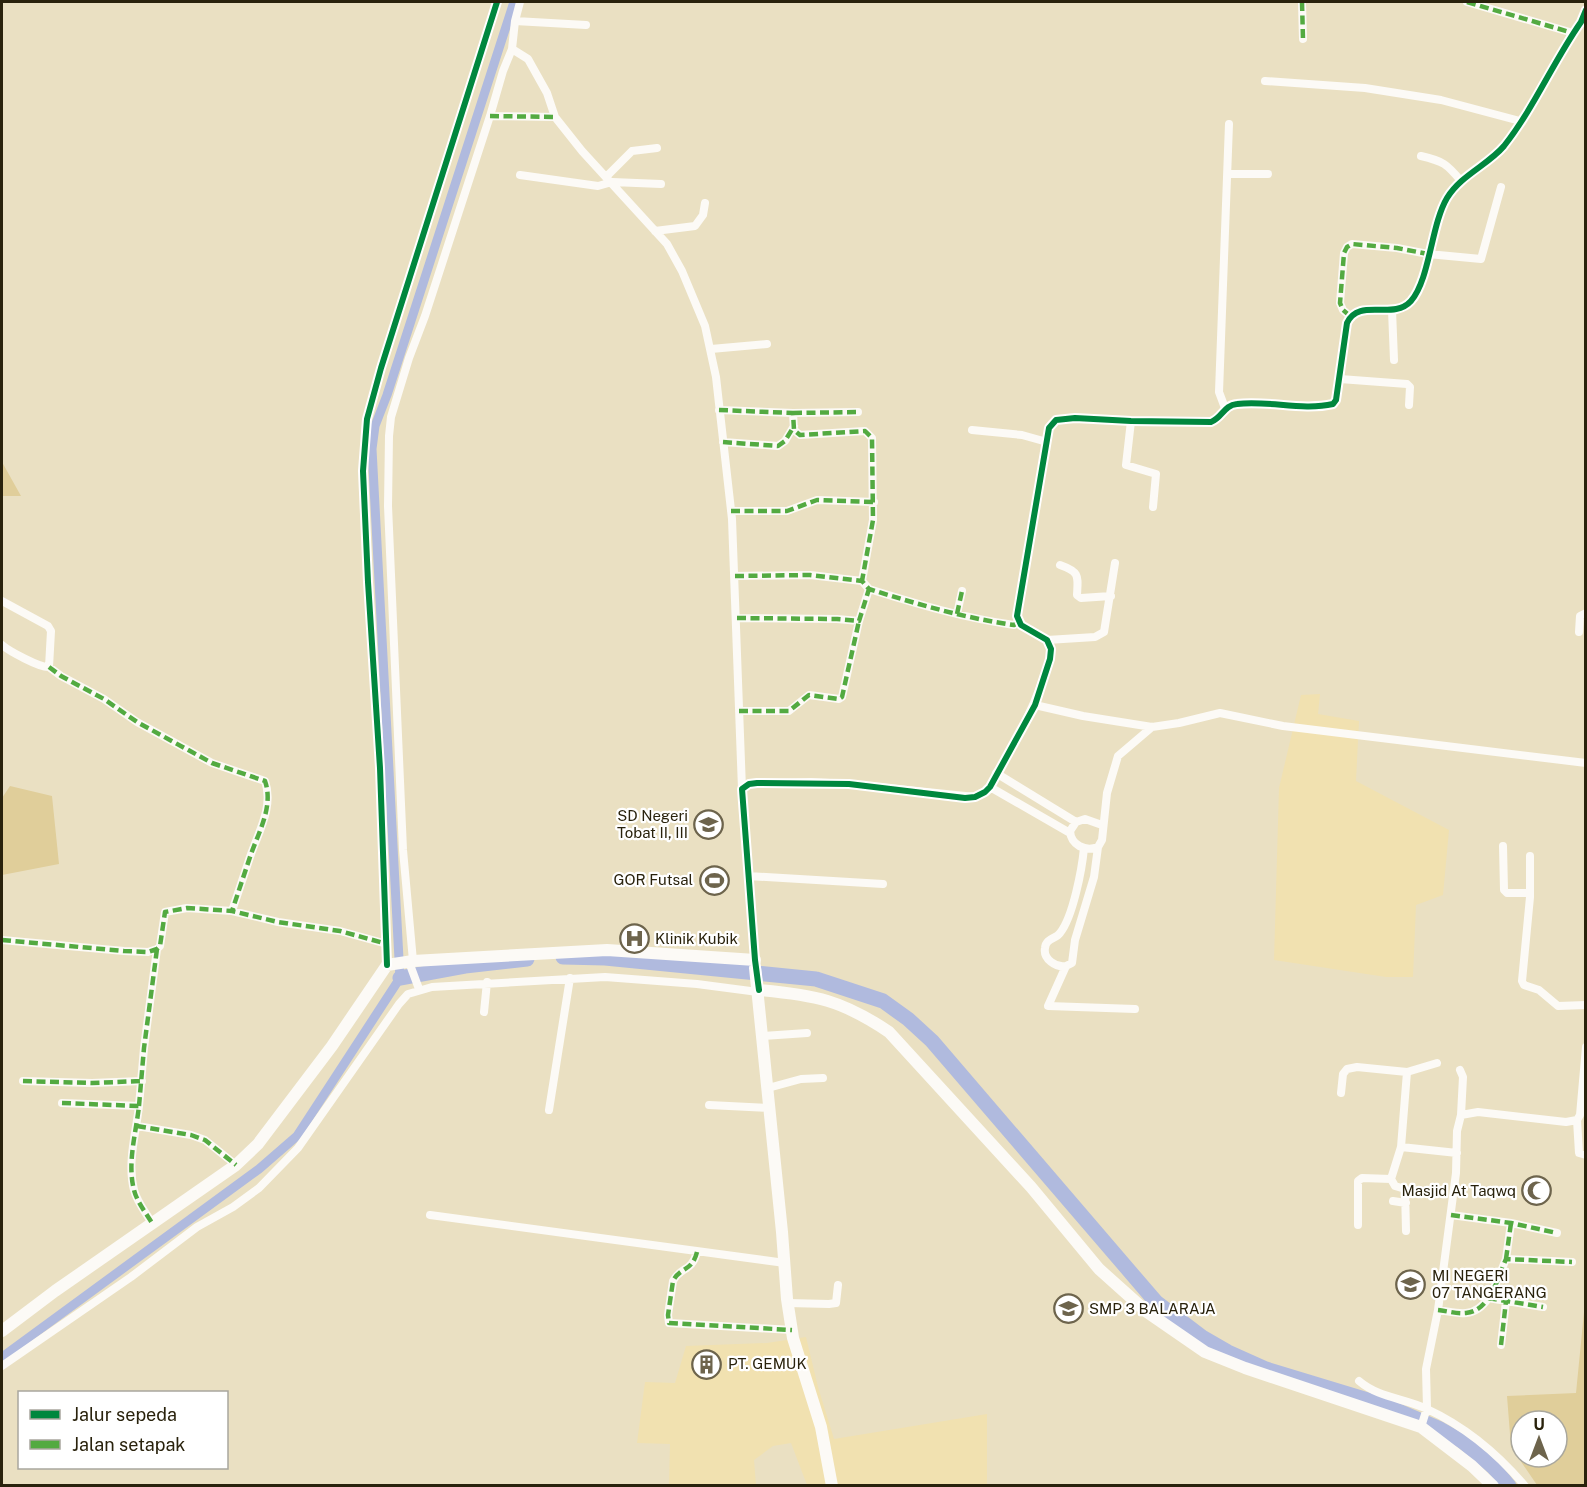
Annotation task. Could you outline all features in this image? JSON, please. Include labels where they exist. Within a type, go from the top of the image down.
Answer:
[{"type":"main road","points":[[2,1331],[236,1165],[258,1144],[390,964],[607,950],[755,964],[788,1303],[792,1330],[821,1427],[832,1485]]},
{"type":"main road","points":[[758,990],[826,999],[865,1016],[889,1032],[1031,1187],[1100,1269],[1147,1312],[1205,1352],[1245,1368],[1421,1426],[1493,1485]]},
{"type":"street","points":[[390,964],[387,944],[380,768],[363,471],[367,419],[384,357],[497,2]]},
{"type":"street","points":[[418,986],[409,963],[388,506],[389,436],[391,417],[408,358],[425,316],[503,71],[512,50],[515,21],[520,2]]},
{"type":"street","points":[[1302,2],[1304,39]]},
{"type":"street","points":[[1467,2],[1573,33]]},
{"type":"street","points":[[1115,563],[1104,632],[1100,635],[1047,640],[1024,628],[1018,622],[1017,610],[1049,428],[1056,420],[1075,418],[1211,422],[1217,420],[1225,408],[1236,404],[1328,405],[1336,400],[1347,323],[1350,316],[1361,310],[1401,308],[1410,301],[1418,288],[1447,198],[1461,181],[1502,148],[1573,33],[1583,23],[1586,10]]},
{"type":"street","points":[[515,21],[586,25]]},
{"type":"street","points":[[512,50],[528,59],[547,93],[555,117],[667,244],[682,271],[705,326],[716,377],[731,511],[742,789],[755,964]]},
{"type":"street","points":[[1265,81],[1365,88],[1441,100],[1520,121]]},
{"type":"street","points":[[490,116],[555,117]]},
{"type":"street","points":[[1225,408],[1220,392],[1229,124]]},
{"type":"street","points":[[520,175],[598,186],[609,179],[632,151],[657,148]]},
{"type":"street","points":[[1421,156],[1449,165],[1461,181]]},
{"type":"street","points":[[1229,174],[1268,174]]},
{"type":"street","points":[[609,179],[661,184]]},
{"type":"street","points":[[1350,316],[1343,310],[1340,303],[1344,253],[1347,247],[1352,244],[1397,248],[1428,254],[1482,258],[1501,187]]},
{"type":"street","points":[[655,231],[695,226],[703,215],[705,203]]},
{"type":"street","points":[[1392,310],[1394,360]]},
{"type":"street","points":[[711,349],[766,344]]},
{"type":"street","points":[[1340,379],[1407,384],[1410,387],[1409,405]]},
{"type":"street","points":[[719,410],[793,413],[858,412]]},
{"type":"street","points":[[793,413],[796,434],[866,431],[872,438],[873,520],[862,581]]},
{"type":"street","points":[[1131,421],[1126,465],[1156,474],[1153,507]]},
{"type":"street","points":[[723,442],[778,446],[785,441],[794,426]]},
{"type":"street","points":[[972,430],[1022,435],[1047,442]]},
{"type":"street","points":[[731,511],[787,511],[817,500],[874,502]]},
{"type":"street","points":[[1060,565],[1074,570],[1078,576],[1077,595],[1081,598],[1111,596]]},
{"type":"street","points":[[735,576],[810,575],[862,581],[869,589],[957,614],[1014,625],[1018,622]]},
{"type":"street","points":[[738,711],[789,711],[808,696],[839,699],[842,697],[869,589]]},
{"type":"street","points":[[957,614],[962,591]]},
{"type":"street","points":[[2,601],[48,626],[51,631],[49,667]]},
{"type":"street","points":[[1579,632],[1580,616],[1586,613]]},
{"type":"street","points":[[737,618],[860,621]]},
{"type":"street","points":[[742,789],[749,784],[757,783],[811,782],[895,788],[965,798],[975,797],[990,787],[1035,705],[1050,659],[1051,649],[1047,640]]},
{"type":"street","points":[[2,645],[43,668],[49,667],[104,699],[137,722],[213,763],[265,781],[269,793],[263,828],[251,854],[232,911]]},
{"type":"street","points":[[1035,705],[1083,716],[1152,727],[1220,713],[1283,726],[1586,763]]},
{"type":"street","points":[[1084,848],[1071,909],[1059,935],[1047,941],[1044,952],[1047,958],[1061,967],[1072,963],[1075,940],[1094,877],[1098,847],[1103,835],[1102,825],[1107,793],[1118,756],[1152,727]]},
{"type":"street","points":[[996,773],[1076,822]]},
{"type":"street","points":[[990,787],[1070,833]]},
{"type":"street","points":[[1098,847],[1084,848],[1073,841],[1070,833],[1076,822],[1085,819],[1102,825]]},
{"type":"street","points":[[1503,846],[1503,890],[1507,893],[1529,893]]},
{"type":"street","points":[[1530,856],[1522,976],[1524,984],[1539,990],[1558,1006],[1586,1005]]},
{"type":"street","points":[[748,876],[883,884]]},
{"type":"street","points":[[152,1223],[135,1193],[131,1165],[157,949],[163,938],[165,912],[208,908],[232,911],[278,922],[340,931],[387,944]]},
{"type":"street","points":[[1059,935],[1075,940]]},
{"type":"street","points":[[2,940],[124,951],[148,952],[157,949]]},
{"type":"street","points":[[1066,966],[1048,1006],[1135,1009]]},
{"type":"street","points":[[2,1366],[131,1277],[197,1227],[233,1207],[259,1188],[298,1148],[399,1004],[418,986],[605,977],[758,990]]},
{"type":"street","points":[[549,1110],[570,978]]},
{"type":"street","points":[[484,1012],[487,982]]},
{"type":"street","points":[[763,1036],[807,1033]]},
{"type":"street","points":[[1586,1047],[1580,1115],[1577,1120],[1579,1153],[1586,1155]]},
{"type":"street","points":[[1341,1093],[1343,1074],[1350,1068],[1407,1072],[1437,1063]]},
{"type":"street","points":[[1421,1426],[1426,1410],[1426,1369],[1438,1310],[1451,1215],[1457,1131],[1461,1115],[1463,1077],[1460,1070]]},
{"type":"street","points":[[1406,1231],[1405,1188],[1395,1186],[1391,1179],[1401,1146],[1407,1072]]},
{"type":"street","points":[[768,1088],[801,1079],[823,1078]]},
{"type":"street","points":[[23,1081],[92,1083],[142,1081]]},
{"type":"street","points":[[62,1103],[139,1106]]},
{"type":"street","points":[[709,1105],[770,1108]]},
{"type":"street","points":[[1461,1115],[1478,1112],[1566,1122],[1577,1120]]},
{"type":"street","points":[[137,1126],[191,1135],[206,1140],[236,1165]]},
{"type":"street","points":[[1401,1146],[1457,1153]]},
{"type":"street","points":[[1358,1225],[1359,1178],[1391,1179]]},
{"type":"street","points":[[1393,1201],[1406,1203]]},
{"type":"street","points":[[429,1215],[785,1263]]},
{"type":"street","points":[[1451,1215],[1511,1223],[1557,1233]]},
{"type":"street","points":[[1438,1310],[1468,1313],[1476,1311],[1488,1298],[1506,1259],[1511,1223]]},
{"type":"street","points":[[697,1252],[695,1262],[676,1276],[673,1281],[669,1323],[792,1330]]},
{"type":"street","points":[[1506,1259],[1572,1262]]},
{"type":"street","points":[[788,1303],[836,1303],[838,1285]]},
{"type":"street","points":[[1488,1298],[1543,1307]]},
{"type":"street","points":[[1501,1345],[1506,1301]]},
{"type":"street","points":[[1359,1381],[1382,1395],[1426,1410],[1458,1425],[1493,1452],[1525,1485]]},
{"type":"shaded area","points":[[2,462],[21,496],[2,496]]},
{"type":"shaded area","points":[[1320,694],[1318,714],[1359,721],[1356,781],[1449,830],[1443,895],[1416,905],[1413,977],[1386,977],[1274,960],[1279,788],[1301,695]]},
{"type":"shaded area","points":[[10,786],[52,796],[59,864],[2,875],[2,798]]},
{"type":"shaded area","points":[[1585,1302],[1585,1485],[1537,1485],[1526,1469],[1569,1469],[1569,1409],[1509,1409],[1509,1422],[1507,1396],[1576,1393]]},
{"type":"shaded area","points":[[806,1337],[834,1439],[987,1414],[987,1485],[807,1485],[791,1443],[773,1446],[754,1460],[756,1485],[669,1485],[670,1444],[637,1443],[645,1382],[675,1383],[686,1346],[767,1343]]},
{"type":"waterway","points":[[2,1357],[259,1169],[297,1136],[400,978],[372,449],[375,426],[514,2]]},
{"type":"waterway","points":[[563,957],[605,958],[816,979],[883,1001],[908,1019],[932,1041],[1156,1302],[1202,1337],[1266,1369],[1384,1405],[1440,1429],[1463,1442],[1493,1467],[1509,1486]]},
{"type":"waterway","points":[[400,978],[465,966],[527,959]]},
{"type":"marked path","points":[[1302,2],[1303,39]]},
{"type":"marked path","points":[[1467,2],[1573,33]]},
{"type":"marked path","points":[[490,116],[555,117]]},
{"type":"marked path","points":[[1350,316],[1343,310],[1340,303],[1344,253],[1347,247],[1352,244],[1397,248],[1428,254]]},
{"type":"marked path","points":[[719,410],[793,413],[794,430],[800,435],[865,431],[872,438],[873,520],[862,581]]},
{"type":"marked path","points":[[793,413],[858,412]]},
{"type":"marked path","points":[[723,442],[778,446],[785,441],[794,426]]},
{"type":"marked path","points":[[731,511],[787,511],[817,500],[874,502]]},
{"type":"marked path","points":[[735,576],[810,575],[862,581],[869,589],[941,610],[1014,625],[1019,622]]},
{"type":"marked path","points":[[737,618],[859,621],[869,589]]},
{"type":"marked path","points":[[957,614],[962,591]]},
{"type":"marked path","points":[[739,711],[789,711],[809,695],[839,699],[842,697],[859,621]]},
{"type":"marked path","points":[[49,667],[104,699],[137,722],[212,763],[265,781],[268,800],[264,820],[232,911]]},
{"type":"marked path","points":[[2,940],[148,952],[160,946],[165,912],[187,908],[232,911],[278,922],[340,931],[387,944]]},
{"type":"marked path","points":[[139,1106],[157,949]]},
{"type":"marked path","points":[[23,1081],[92,1083],[142,1081]]},
{"type":"marked path","points":[[62,1103],[139,1106],[131,1169],[132,1180],[137,1199],[152,1223]]},
{"type":"marked path","points":[[137,1126],[191,1135],[205,1140],[236,1165]]},
{"type":"marked path","points":[[1451,1215],[1511,1223],[1557,1233]]},
{"type":"marked path","points":[[1506,1259],[1511,1223]]},
{"type":"marked path","points":[[697,1252],[692,1263],[673,1281],[669,1323],[792,1330]]},
{"type":"marked path","points":[[1438,1310],[1466,1313],[1481,1306],[1492,1292],[1506,1259],[1572,1262]]},
{"type":"marked path","points":[[1488,1298],[1543,1307]]},
{"type":"marked path","points":[[1501,1345],[1506,1301]]},
{"type":"cycle path","points":[[387,965],[380,768],[363,471],[367,419],[381,368],[497,2]]},
{"type":"cycle path","points":[[759,990],[742,789],[749,784],[757,783],[849,784],[965,798],[975,797],[985,792],[990,787],[1035,705],[1050,659],[1051,649],[1047,640],[1021,625],[1017,616],[1049,428],[1056,420],[1075,418],[1211,422],[1229,407],[1237,404],[1309,406],[1333,404],[1336,400],[1347,323],[1352,315],[1360,311],[1404,307],[1411,301],[1427,266],[1437,222],[1447,198],[1467,176],[1504,146],[1534,101],[1586,10]]},
{"type":"place","name":"SD Negeri Tobat II, III","points":[[709,825]]},
{"type":"place","name":"GOR Futsal","points":[[714,880]]},
{"type":"place","name":"Klinik Kubik","points":[[634,939]]},
{"type":"place","name":"Masjid At Taqwq","points":[[1537,1191]]},
{"type":"place","name":"MI NEGERI 07 TANGERANG","points":[[1411,1285]]},
{"type":"place","name":"SMP 3 BALARAJA","points":[[1068,1309]]},
{"type":"place","name":"PT. GEMUK","points":[[707,1364]]}]
